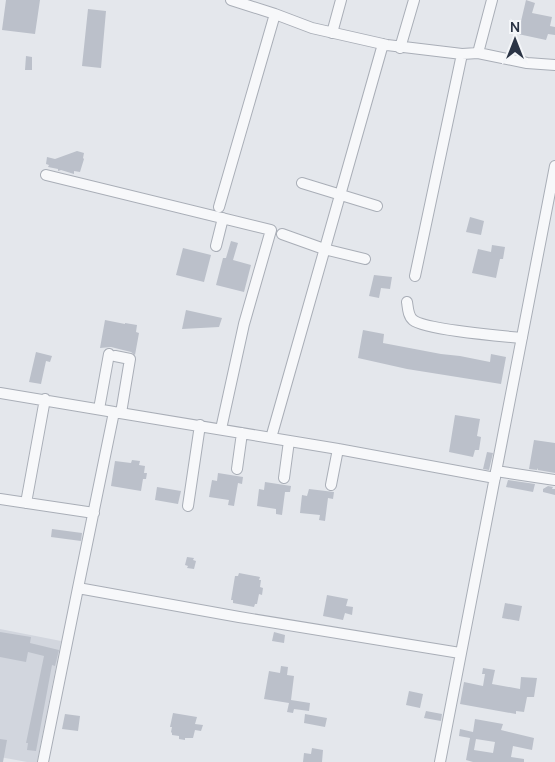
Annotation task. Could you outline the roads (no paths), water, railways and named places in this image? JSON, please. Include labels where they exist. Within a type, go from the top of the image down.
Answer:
[{"type":"street","points":[[231,0],[312,28],[400,48],[462,54],[478,53],[527,63],[555,65]]},
{"type":"street","points":[[332,33],[341,0]]},
{"type":"street","points":[[400,48],[414,0]]},
{"type":"street","points":[[478,53],[492,0]]},
{"type":"street","points":[[219,207],[275,14]]},
{"type":"street","points":[[271,438],[383,44]]},
{"type":"street","points":[[415,276],[462,54]]},
{"type":"street","points":[[440,762],[555,166]]},
{"type":"street","points":[[46,176],[270,230],[244,324],[221,429]]},
{"type":"street","points":[[302,183],[377,206]]},
{"type":"street","points":[[216,246],[223,218]]},
{"type":"street","points":[[282,234],[324,249],[365,259]]},
{"type":"street","points":[[407,302],[410,316],[414,321],[423,324],[440,328],[522,338]]},
{"type":"street","points":[[43,762],[94,513],[129,359],[112,355],[99,409]]},
{"type":"street","points":[[0,392],[496,475],[555,480]]},
{"type":"street","points":[[26,503],[45,400]]},
{"type":"street","points":[[188,506],[200,425]]},
{"type":"street","points":[[237,469],[242,433]]},
{"type":"street","points":[[284,478],[289,441]]},
{"type":"street","points":[[331,486],[338,449]]},
{"type":"street","points":[[0,499],[94,513]]},
{"type":"street","points":[[78,588],[460,654]]}]
